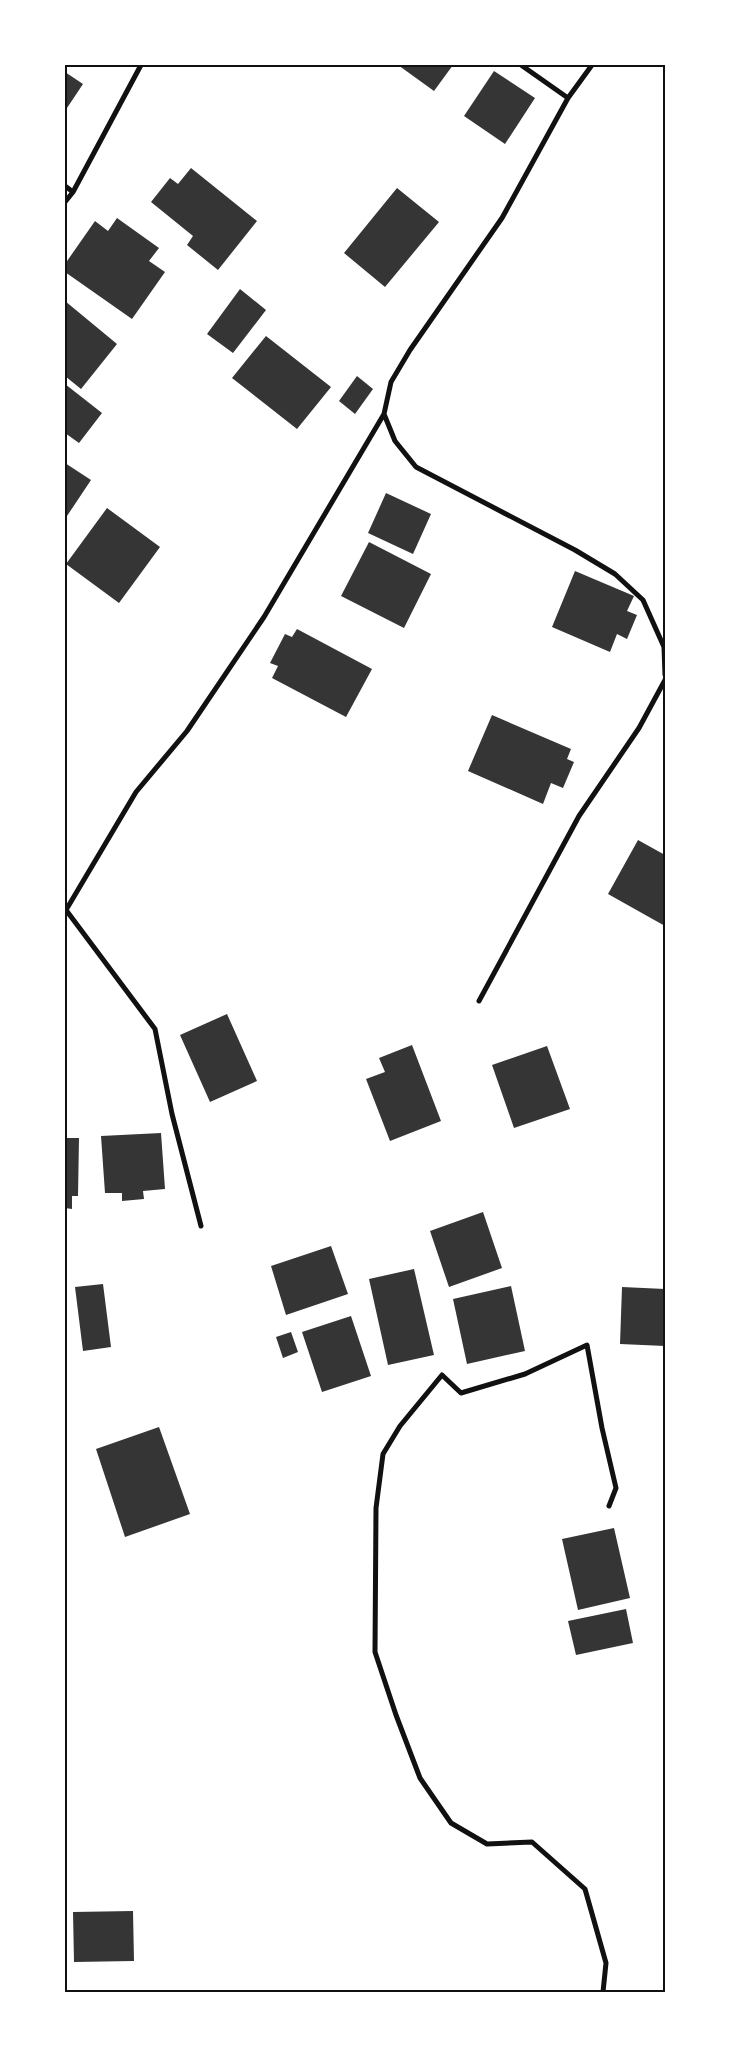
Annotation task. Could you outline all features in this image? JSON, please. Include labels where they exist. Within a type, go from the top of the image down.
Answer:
[{"type":"street","points":[[65,202],[141,65]]},
{"type":"street","points":[[521,65],[568,98]]},
{"type":"street","points":[[201,1226],[172,1114],[155,1029],[66,910],[136,792],[187,731],[264,616],[384,414],[391,382],[410,350],[502,218],[568,98],[592,65]]},
{"type":"street","points":[[65,186],[72,192]]},
{"type":"street","points":[[384,414],[395,441],[416,468],[575,550],[615,574],[643,600],[664,647],[665,675]]},
{"type":"street","points":[[479,1001],[579,816],[639,728],[665,680]]},
{"type":"street","points":[[603,1992],[606,1964],[585,1889],[532,1842],[487,1844],[451,1823],[420,1778],[375,1652],[375,1563],[376,1508],[383,1454],[400,1426],[442,1375],[461,1394],[525,1374],[587,1345],[602,1428],[616,1488],[609,1506]]},
{"type":"building","points":[[398,65],[453,65],[434,91]]},
{"type":"building","points":[[494,71],[535,98],[505,144],[464,116]]},
{"type":"building","points":[[65,72],[83,84],[65,111]]},
{"type":"building","points":[[191,168],[257,221],[218,270],[187,245],[193,236],[151,202],[170,178],[178,184]]},
{"type":"building","points":[[397,188],[439,222],[385,287],[344,253]]},
{"type":"building","points":[[117,218],[159,248],[149,261],[165,272],[132,319],[65,272],[65,264],[95,221],[108,231]]},
{"type":"building","points":[[240,289],[266,310],[233,353],[207,334]]},
{"type":"building","points":[[65,301],[117,344],[81,389],[65,376]]},
{"type":"building","points":[[266,336],[331,387],[297,429],[232,378]]},
{"type":"building","points":[[357,376],[373,389],[355,414],[339,401]]},
{"type":"building","points":[[65,384],[102,413],[79,443],[65,433]]},
{"type":"building","points":[[65,463],[91,480],[65,519]]},
{"type":"building","points":[[386,493],[431,514],[413,554],[368,533]]},
{"type":"building","points":[[107,508],[160,547],[119,603],[66,564]]},
{"type":"building","points":[[369,542],[431,574],[404,628],[341,596]]},
{"type":"building","points":[[575,571],[634,596],[627,611],[637,615],[627,639],[617,634],[610,652],[552,627]]},
{"type":"building","points":[[297,629],[372,669],[346,717],[272,678],[278,666],[270,663],[285,634],[292,637]]},
{"type":"building","points":[[492,715],[571,749],[567,759],[574,762],[563,788],[551,783],[543,804],[468,771]]},
{"type":"building","points":[[638,840],[665,855],[665,926],[608,894]]},
{"type":"building","points":[[227,1014],[257,1081],[210,1102],[180,1035]]},
{"type":"building","points":[[412,1045],[441,1121],[390,1141],[366,1079],[385,1072],[379,1058]]},
{"type":"building","points":[[547,1046],[570,1109],[514,1128],[492,1065]]},
{"type":"building","points":[[161,1133],[165,1189],[143,1191],[144,1199],[122,1201],[122,1193],[105,1193],[101,1136]]},
{"type":"building","points":[[65,1138],[79,1138],[78,1196],[72,1196],[72,1209],[65,1208]]},
{"type":"building","points":[[483,1212],[502,1268],[449,1287],[430,1231]]},
{"type":"building","points":[[331,1246],[348,1294],[286,1315],[271,1266]]},
{"type":"building","points":[[414,1269],[434,1355],[388,1365],[369,1279]]},
{"type":"building","points":[[103,1284],[111,1347],[83,1351],[75,1287]]},
{"type":"building","points":[[511,1286],[525,1351],[467,1364],[453,1299]]},
{"type":"building","points":[[622,1287],[665,1289],[665,1346],[620,1344]]},
{"type":"building","points":[[351,1316],[371,1376],[322,1392],[302,1332]]},
{"type":"building","points":[[291,1332],[298,1352],[283,1358],[276,1337]]},
{"type":"building","points":[[159,1427],[190,1514],[125,1537],[96,1449]]},
{"type":"building","points":[[614,1528],[630,1598],[578,1610],[562,1539]]},
{"type":"building","points":[[626,1609],[633,1643],[576,1655],[568,1621]]},
{"type":"building","points":[[133,1911],[134,1961],[74,1962],[73,1912]]}]
